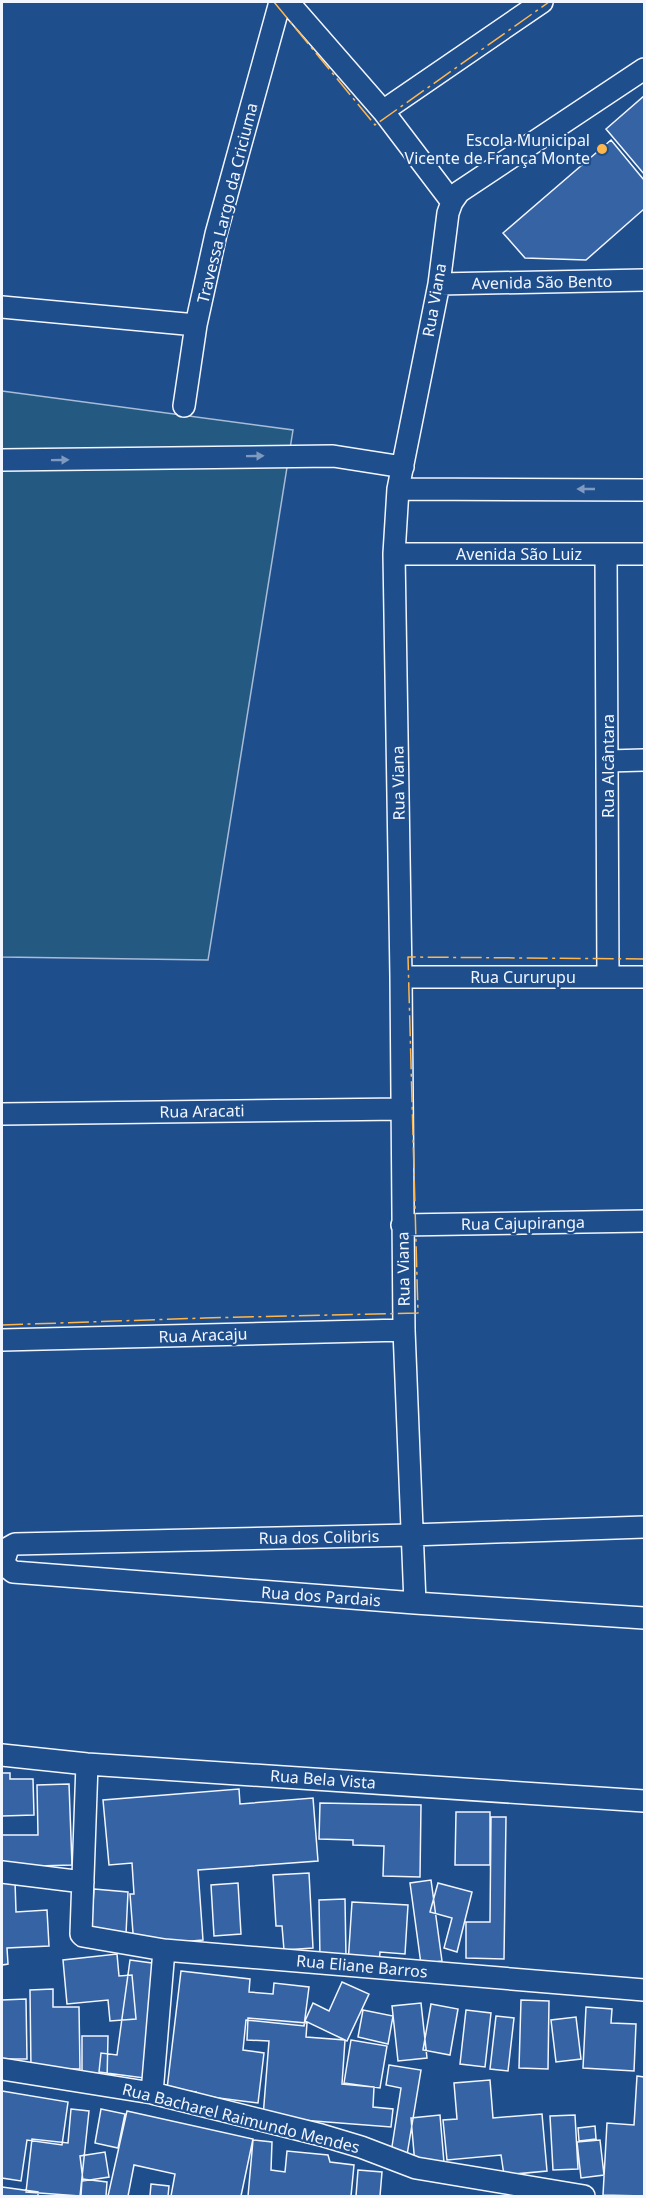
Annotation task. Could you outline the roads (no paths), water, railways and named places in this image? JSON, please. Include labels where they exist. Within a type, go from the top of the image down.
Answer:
[{"type":"street","name":"Travessa Largo da Criciuma","points":[[184,406],[196,325],[216,234],[280,2]]},
{"type":"street","points":[[288,2],[384,111],[452,202],[459,192],[645,69]]},
{"type":"street","points":[[384,111],[542,2]]},
{"type":"street","name":"Rua Viana","points":[[415,1604],[404,1330],[394,554],[398,489],[439,284],[448,213],[452,202]]},
{"type":"street","name":"Avenida São Bento","points":[[439,284],[645,280]]},
{"type":"street","points":[[2,307],[196,325]]},
{"type":"street","points":[[2,460],[333,456],[403,466]]},
{"type":"street","points":[[398,489],[645,490]]},
{"type":"street","name":"Avenida São Luiz","points":[[394,554],[645,554]]},
{"type":"street","name":"Rua Alcântara","points":[[606,554],[608,977]]},
{"type":"street","points":[[608,761],[645,760]]},
{"type":"street","name":"Rua Cururupu","points":[[401,977],[645,976]]},
{"type":"street","name":"Rua Aracati","points":[[2,1114],[402,1109]]},
{"type":"street","name":"Rua Cajupiranga","points":[[402,1225],[645,1221]]},
{"type":"street","name":"Rua Aracaju","points":[[2,1340],[404,1330]]},
{"type":"street","name":"Rua dos Colibris","points":[[4,1561],[8,1548],[15,1544],[645,1527]]},
{"type":"street","name":"Rua dos Pardais","points":[[4,1561],[13,1572],[415,1604],[645,1618]]},
{"type":"street","name":"Rua Bela Vista","points":[[2,1755],[87,1764],[645,1801]]},
{"type":"street","points":[[2,1872],[83,1882],[87,1764]]},
{"type":"street","name":"Rua Eliane Barros","points":[[83,1882],[81,1934],[164,1950],[645,1990]]},
{"type":"street","points":[[152,2093],[164,1950]]},
{"type":"street","name":"Rua Bacharel Raimundo Mendes","points":[[2,2070],[152,2093],[321,2135],[416,2168],[584,2196]]},
{"type":"place","name":"Escola Municipal Vicente de França Monte","points":[[602,149]]}]
